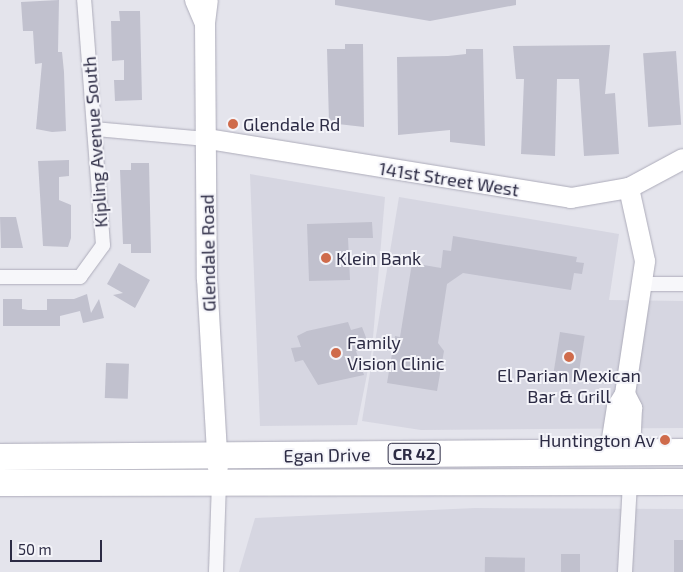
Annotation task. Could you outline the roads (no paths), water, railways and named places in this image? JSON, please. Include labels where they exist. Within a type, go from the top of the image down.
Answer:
[{"type":"highway","name":"Egan Drive","points":[[0,483],[218,470],[620,452],[683,452]]},
{"type":"highway","points":[[408,483],[598,468],[618,462],[620,452]]},
{"type":"highway","name":"Egan Drive","points":[[0,457],[408,483],[683,482]]},
{"type":"highway","points":[[630,482],[642,467],[683,463]]},
{"type":"street","name":"Kipling Avenue South","points":[[0,277],[80,277],[104,245],[84,0]]},
{"type":"street","name":"Glendale Road","points":[[195,0],[205,23]]},
{"type":"street","name":"Glendale Road","points":[[208,0],[205,23],[208,139],[207,278],[218,470]]},
{"type":"street","points":[[95,129],[208,139]]},
{"type":"street","name":"141st Street West","points":[[208,139],[571,198],[629,188],[683,159]]},
{"type":"street","points":[[620,452],[632,408],[625,394],[642,284],[645,248],[629,188]]},
{"type":"street","points":[[642,284],[683,284]]},
{"type":"street","points":[[216,572],[218,470]]},
{"type":"street","points":[[625,572],[630,482]]},
{"type":"place","name":"Glendale Rd","points":[[233,124]]},
{"type":"place","name":"Klein Bank","points":[[326,258]]},
{"type":"place","name":"Family Vision Clinic","points":[[336,353]]},
{"type":"place","name":"El Parian Mexican Bar & Grill","points":[[569,357]]},
{"type":"place","name":"Huntington Av","points":[[665,440]]}]
